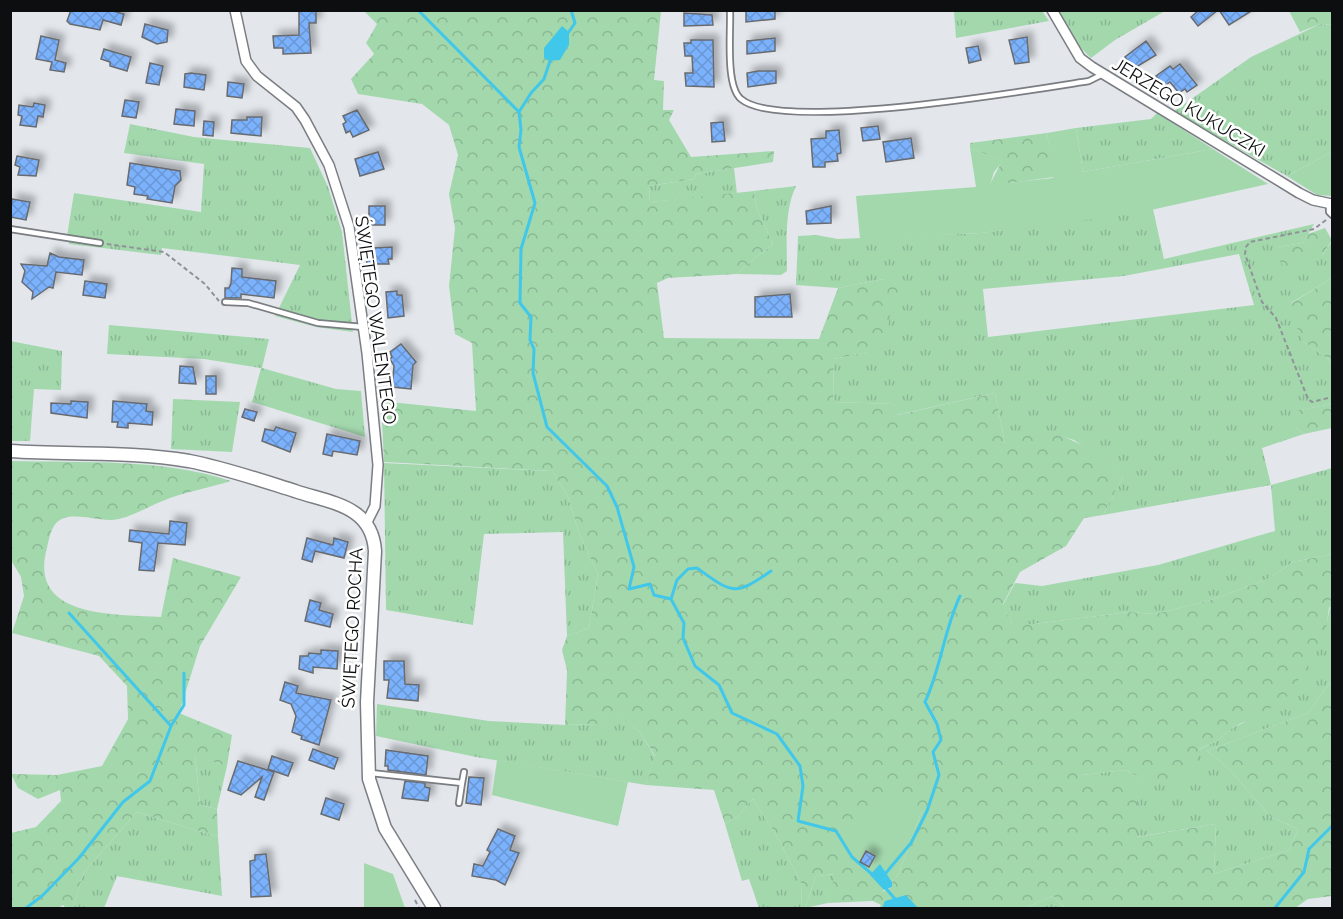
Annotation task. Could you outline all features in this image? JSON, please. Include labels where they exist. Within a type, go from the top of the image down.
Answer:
[{"type":"street","name":"ŚWIĘTEGO WALENTEGO","points":[[236,10],[246,61],[257,76],[296,108],[310,127],[330,165],[349,227],[363,327],[378,475],[375,506],[367,522]]},
{"type":"street","name":"JERZEGO KUKUCZKI","points":[[1052,10],[1080,58],[1299,193],[1331,209]]},
{"type":"street","name":"ŚWIĘTEGO ROCHA","points":[[10,452],[121,454],[189,461],[235,472],[346,508],[367,522],[373,532],[375,550],[367,702],[368,772],[372,794],[385,828],[434,909]]},
{"type":"lane","points":[[730,10],[731,83],[740,99],[760,108],[795,113],[966,100],[1089,81],[1103,74]]},
{"type":"lane","points":[[10,229],[100,243]]},
{"type":"lane","points":[[225,302],[248,303],[318,323],[363,327]]},
{"type":"lane","points":[[368,772],[462,783]]},
{"type":"lane","points":[[459,803],[464,772]]},
{"type":"path","points":[[1331,209],[1327,219],[1314,229],[1250,242],[1245,254],[1262,302],[1276,318],[1308,399],[1312,402],[1332,397]]},
{"type":"path","points":[[100,243],[164,252],[205,284],[219,301],[225,302]]},
{"type":"green space","points":[[364,11],[661,11],[654,80],[664,81],[663,110],[674,110],[669,120],[691,157],[774,151],[773,162],[696,174],[694,179],[649,186],[650,202],[754,191],[757,209],[773,244],[736,274],[668,278],[657,283],[664,338],[819,339],[838,288],[884,279],[903,283],[891,310],[885,343],[868,352],[834,359],[833,402],[894,404],[897,415],[995,393],[1005,444],[1026,434],[1040,432],[1053,434],[1079,444],[1123,477],[1103,515],[1084,518],[1066,546],[1020,572],[1003,604],[1012,624],[1034,624],[1129,612],[1155,614],[1211,600],[1268,579],[1293,562],[1332,554],[1332,608],[1329,607],[1326,632],[1315,655],[1284,701],[1232,728],[1217,741],[1199,749],[1195,770],[1172,780],[1139,777],[1125,770],[1082,775],[1076,780],[1123,779],[1137,796],[1137,837],[1216,824],[1214,874],[1289,850],[1298,829],[1271,817],[1230,770],[1207,751],[1308,713],[1332,680],[1332,896],[1308,899],[1295,908],[1065,908],[1053,896],[1024,908],[879,908],[881,905],[873,901],[828,903],[835,874],[816,876],[805,908],[801,908],[802,885],[778,838],[753,799],[737,817],[725,824],[714,790],[646,785],[655,756],[640,732],[614,711],[597,724],[565,725],[567,670],[562,650],[567,636],[589,628],[598,574],[580,536],[568,497],[552,471],[384,462],[381,401],[476,411],[472,343],[455,334],[449,286],[455,228],[449,194],[458,155],[449,125],[422,104],[358,94],[351,79],[374,54],[366,43],[377,24]],"holes":[[[922,810],[898,875],[892,882],[892,887],[882,892]]]},
{"type":"green space","points":[[954,11],[1042,11],[1049,21],[956,38]]},
{"type":"green space","points":[[1057,11],[1165,11],[1115,40],[1091,58],[1079,46]]},
{"type":"green space","points":[[1289,11],[1332,11],[1332,25],[1320,24],[1300,32]]},
{"type":"green space","points":[[1320,24],[1332,25],[1332,152],[1287,176],[1173,112],[1251,57]]},
{"type":"green space","points":[[1157,113],[1213,149],[1083,172],[1076,128],[1151,119]]},
{"type":"green space","points":[[130,124],[194,137],[310,148],[328,187],[342,232],[353,332],[316,327],[275,316],[300,265],[162,248],[161,255],[69,244],[67,236],[74,193],[201,212],[204,164],[124,153]]},
{"type":"green space","points":[[1076,128],[1083,172],[1213,149],[1268,184],[1133,214],[981,233],[860,239],[856,196],[976,187],[970,148],[1003,161],[994,172],[990,185],[1053,178],[1047,133]]},
{"type":"green space","points":[[1047,133],[1054,177],[989,186],[1002,161],[970,148],[970,143]]},
{"type":"green space","points":[[1332,152],[1332,196],[1317,195],[1287,176]]},
{"type":"green space","points":[[734,168],[737,194],[650,202],[649,186],[694,179],[696,174]]},
{"type":"green space","points":[[796,186],[788,216],[787,271],[781,275],[736,274],[773,244],[757,209],[754,191]]},
{"type":"green space","points":[[1153,209],[1164,259],[1314,224],[1303,243],[1277,247],[1322,256],[1332,241],[1332,278],[1291,303],[1304,342],[1332,362],[1332,404],[1301,410],[1296,428],[1304,434],[1262,448],[1271,485],[1103,515],[1123,477],[1074,440],[1053,434],[1005,444],[995,393],[896,415],[894,404],[833,402],[834,359],[867,352],[884,279],[838,288],[796,285],[798,236],[816,235],[838,239],[981,233]],"holes":[[[1239,254],[1254,305],[988,337],[983,289],[1124,276]]]},
{"type":"green space","points":[[1325,228],[1332,240],[1322,256],[1285,269],[1275,254],[1277,247],[1303,243],[1308,234]]},
{"type":"green space","points":[[1332,278],[1332,362],[1304,342],[1287,306]]},
{"type":"green space","points":[[109,325],[269,339],[262,368],[336,389],[361,391],[365,437],[252,402],[261,368],[204,359],[107,354]]},
{"type":"green space","points":[[10,341],[62,351],[61,390],[34,389],[30,441],[11,441]]},
{"type":"green space","points":[[173,399],[240,402],[232,452],[171,449]]},
{"type":"green space","points":[[1332,404],[1332,428],[1304,434],[1296,428],[1295,411]]},
{"type":"green space","points":[[11,461],[150,465],[177,468],[231,481],[170,498],[119,519],[64,518],[56,523],[52,530],[44,571],[50,588],[63,600],[80,608],[100,613],[161,617],[173,558],[241,577],[200,646],[179,713],[232,735],[227,766],[195,756],[200,805],[217,809],[218,837],[137,812],[84,872],[73,908],[66,908],[63,905],[58,908],[11,908],[11,833],[36,827],[61,801],[60,790],[38,799],[18,788],[11,774],[57,775],[102,766],[128,719],[127,686],[99,656],[12,633],[24,596],[21,577],[11,560]]},
{"type":"green space","points":[[384,463],[552,471],[568,497],[580,536],[598,574],[589,628],[567,636],[563,532],[484,534],[473,625],[386,610]]},
{"type":"green space","points":[[1332,468],[1332,554],[1293,562],[1268,579],[1211,600],[1155,614],[1129,612],[1034,624],[1012,624],[1003,605],[1015,583],[1042,586],[1158,565],[1275,531],[1271,485]]},
{"type":"green space","points":[[1330,607],[1332,608],[1332,680],[1308,713],[1207,751],[1230,770],[1271,817],[1298,829],[1289,850],[1214,874],[1216,824],[1136,837],[1137,796],[1075,780],[1082,775],[1125,770],[1139,777],[1217,741],[1232,728],[1243,723],[1325,632]]},
{"type":"green space","points":[[377,704],[489,721],[565,725],[597,724],[614,710],[640,732],[655,757],[646,785],[476,757],[376,736]]},
{"type":"green space","points":[[195,755],[227,766],[217,809],[200,805]]},
{"type":"green space","points":[[497,760],[628,782],[618,826],[492,795]]},
{"type":"green space","points":[[885,791],[922,810],[898,875],[892,882],[880,865],[870,874],[884,890],[882,892],[835,847]]},
{"type":"green space","points":[[753,799],[778,838],[802,885],[801,908],[759,908],[749,879],[742,881],[725,824],[737,817]]},
{"type":"green space","points":[[137,812],[218,837],[222,896],[117,876],[104,908],[73,908],[84,872]]},
{"type":"green space","points":[[364,863],[393,874],[405,908],[364,908]]},
{"type":"green space","points":[[836,874],[828,903],[805,908],[816,876]]},
{"type":"green space","points":[[1053,896],[1065,908],[1024,908]]},
{"type":"water","points":[[562,26],[569,32],[569,45],[560,60],[549,61],[544,58],[544,48]]},
{"type":"water","points":[[880,864],[892,882],[892,887],[884,890],[870,875]]},
{"type":"water","points":[[906,895],[918,908],[882,908],[885,901]]},
{"type":"building","points":[[71,10],[109,10],[124,14],[121,25],[103,20],[100,30],[70,24],[67,21]]},
{"type":"building","points":[[299,10],[316,10],[316,23],[309,23],[311,53],[283,54],[283,48],[274,48],[273,36],[299,35]]},
{"type":"building","points":[[746,10],[775,10],[775,19],[746,22]]},
{"type":"building","points":[[1199,10],[1218,10],[1198,26],[1191,17]]},
{"type":"building","points":[[1219,10],[1253,10],[1229,25]]},
{"type":"building","points":[[684,13],[712,15],[713,25],[684,26]]},
{"type":"building","points":[[145,24],[168,30],[167,42],[157,44],[142,37]]},
{"type":"building","points":[[41,36],[59,40],[55,60],[66,63],[64,72],[50,70],[52,62],[36,59]]},
{"type":"building","points":[[1027,37],[1029,62],[1015,64],[1009,40]]},
{"type":"building","points":[[775,38],[775,51],[747,54],[747,41]]},
{"type":"building","points":[[691,40],[713,40],[714,87],[686,86],[685,73],[693,73],[692,56],[685,56],[684,43],[691,43]]},
{"type":"building","points":[[1146,41],[1156,55],[1133,69],[1125,57]]},
{"type":"building","points":[[978,46],[981,60],[969,63],[966,48]]},
{"type":"building","points":[[104,49],[131,57],[127,71],[110,66],[110,62],[101,59]]},
{"type":"building","points":[[150,63],[163,66],[159,85],[146,83]]},
{"type":"building","points":[[1180,64],[1197,85],[1187,92],[1185,89],[1179,93],[1170,82],[1163,87],[1156,76],[1170,66],[1173,69]]},
{"type":"building","points":[[776,71],[776,83],[748,87],[747,73]]},
{"type":"building","points":[[185,74],[206,75],[204,90],[184,87]]},
{"type":"building","points":[[228,82],[244,84],[242,98],[227,96]]},
{"type":"building","points":[[125,100],[139,102],[136,118],[122,116]]},
{"type":"building","points":[[34,103],[45,105],[43,117],[38,116],[36,127],[20,125],[22,116],[18,115],[19,105],[33,107]]},
{"type":"building","points":[[176,109],[195,111],[194,126],[174,124]]},
{"type":"building","points":[[357,110],[369,130],[353,137],[350,131],[346,133],[343,124],[346,122],[343,116]]},
{"type":"building","points":[[247,117],[262,117],[261,136],[231,133],[232,120],[247,120]]},
{"type":"building","points":[[204,121],[214,122],[213,136],[203,135]]},
{"type":"building","points":[[723,122],[725,141],[712,142],[711,123]]},
{"type":"building","points":[[878,126],[880,139],[863,141],[861,128]]},
{"type":"building","points":[[839,130],[841,153],[837,154],[838,161],[825,162],[825,167],[813,167],[811,139],[826,138],[826,131]]},
{"type":"building","points":[[911,138],[914,158],[886,162],[883,142]]},
{"type":"building","points":[[378,152],[384,169],[360,176],[355,159]]},
{"type":"building","points":[[17,156],[39,160],[36,176],[18,175],[20,167],[15,165]]},
{"type":"building","points":[[130,163],[180,171],[181,180],[175,186],[172,203],[147,199],[148,196],[134,194],[135,187],[127,185]]},
{"type":"building","points":[[12,199],[30,202],[26,220],[10,217]]},
{"type":"building","points":[[369,206],[385,206],[385,225],[369,225]]},
{"type":"building","points":[[831,206],[831,223],[807,224],[806,211]]},
{"type":"building","points":[[392,247],[392,259],[388,259],[389,264],[367,264],[366,253],[373,253],[373,248]]},
{"type":"building","points":[[50,253],[59,257],[84,260],[82,275],[56,272],[53,288],[49,287],[32,299],[33,292],[22,282],[25,271],[21,264],[47,266]]},
{"type":"building","points":[[232,268],[242,269],[242,277],[276,281],[274,298],[241,294],[241,298],[225,298],[225,288],[229,288],[231,283]]},
{"type":"building","points":[[85,281],[107,284],[105,298],[83,295]]},
{"type":"building","points":[[397,291],[397,295],[402,295],[404,316],[388,318],[386,292]]},
{"type":"building","points":[[790,294],[792,317],[755,317],[755,297]]},
{"type":"building","points":[[401,344],[416,362],[413,365],[411,389],[392,387],[394,366],[390,359],[392,357],[390,352]]},
{"type":"building","points":[[180,366],[193,367],[196,384],[179,383]]},
{"type":"building","points":[[206,376],[216,376],[216,394],[206,394]]},
{"type":"building","points":[[71,401],[88,402],[87,418],[51,413],[51,403],[71,404]]},
{"type":"building","points":[[113,401],[147,404],[146,411],[153,412],[152,425],[128,423],[128,428],[117,427],[118,422],[112,422]]},
{"type":"building","points":[[245,409],[257,412],[254,421],[242,417]]},
{"type":"building","points":[[276,427],[296,433],[290,452],[262,441],[265,429],[274,431]]},
{"type":"building","points":[[327,434],[360,441],[357,455],[333,451],[332,456],[323,454]]},
{"type":"building","points":[[170,521],[187,523],[185,545],[158,543],[154,571],[139,570],[142,543],[129,541],[130,530],[169,534]]},
{"type":"building","points":[[307,538],[333,545],[334,538],[348,542],[344,558],[315,551],[312,562],[302,559]]},
{"type":"building","points":[[310,600],[321,603],[319,610],[333,614],[330,627],[305,621]]},
{"type":"building","points":[[321,650],[338,651],[337,669],[313,667],[313,673],[299,669],[300,656],[308,656],[309,653],[321,654]]},
{"type":"building","points":[[384,661],[404,661],[405,684],[419,685],[418,701],[387,698],[389,680],[384,680]]},
{"type":"building","points":[[285,682],[298,686],[296,693],[331,700],[319,745],[301,739],[302,736],[292,732],[296,716],[291,704],[280,700]]},
{"type":"building","points":[[313,749],[338,758],[334,769],[309,760]]},
{"type":"building","points":[[386,750],[428,756],[426,775],[388,770],[388,766],[385,766]]},
{"type":"building","points":[[272,756],[293,763],[288,776],[268,769]]},
{"type":"building","points":[[238,761],[274,772],[264,800],[255,797],[262,777],[241,795],[228,790]]},
{"type":"building","points":[[469,777],[484,778],[481,805],[466,803]]},
{"type":"building","points":[[405,781],[425,783],[425,787],[430,788],[428,801],[402,798]]},
{"type":"building","points":[[326,798],[344,804],[339,820],[321,814]]},
{"type":"building","points":[[498,829],[515,836],[510,850],[519,853],[505,885],[496,880],[472,876],[474,864],[483,866],[490,852],[487,850]]},
{"type":"building","points":[[866,851],[875,856],[869,867],[860,862]]},
{"type":"building","points":[[266,854],[271,896],[251,897],[250,861],[255,860],[255,855]]},
{"type":"waterway","points":[[418,10],[519,112]]},
{"type":"waterway","points":[[568,33],[575,23],[571,10]]},
{"type":"waterway","points":[[551,58],[544,79],[531,93],[519,112],[521,130],[519,147],[535,203],[521,249],[520,303],[531,317],[530,340],[534,349],[533,373],[547,427],[607,486],[617,507],[634,567],[629,589],[650,584],[654,595],[671,599],[684,623],[683,638],[695,666],[719,685],[732,713],[777,734],[800,766],[803,786],[798,821],[836,831],[852,857],[873,875]]},
{"type":"waterway","points":[[671,599],[677,580],[688,569],[697,568],[718,583],[733,589],[749,585],[771,571]]},
{"type":"waterway","points":[[885,874],[911,843],[927,811],[939,775],[933,752],[941,740],[937,724],[925,702],[960,596]]},
{"type":"waterway","points":[[69,613],[171,726]]},
{"type":"waterway","points":[[26,908],[42,896],[79,858],[123,802],[150,781],[171,726],[184,705],[184,673]]},
{"type":"waterway","points":[[1275,908],[1304,872],[1309,849],[1332,826]]},
{"type":"waterway","points":[[884,886],[895,899]]}]
